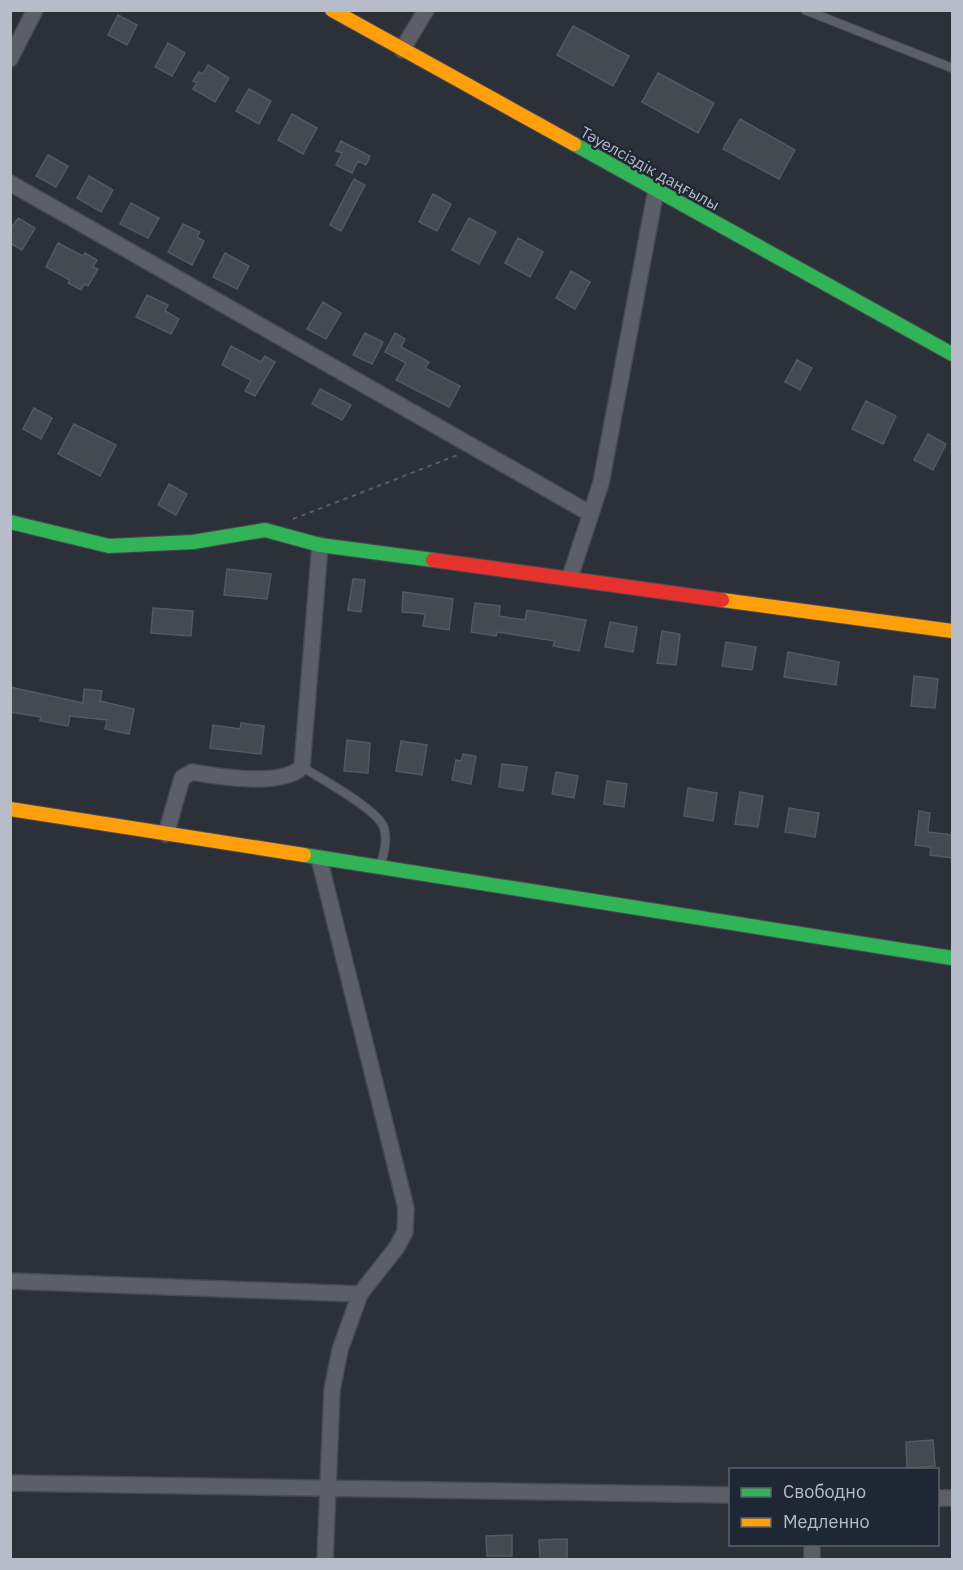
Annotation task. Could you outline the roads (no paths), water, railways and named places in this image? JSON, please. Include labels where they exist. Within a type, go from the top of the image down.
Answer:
[{"type":"street","points":[[10,59],[35,10]]},
{"type":"street","name":"Тәуелсіздік даңғылы","points":[[332,10],[952,354]]},
{"type":"street","points":[[402,50],[426,10]]},
{"type":"street","points":[[10,183],[591,514]]},
{"type":"street","points":[[570,577],[601,483],[656,190]]},
{"type":"street","points":[[10,522],[109,546],[193,542],[265,530],[320,545],[570,577],[952,631]]},
{"type":"street","points":[[166,834],[182,778],[192,772],[273,779],[294,775],[302,767],[320,545]]},
{"type":"street","points":[[10,809],[952,958]]},
{"type":"street","points":[[319,858],[406,1208],[405,1232],[397,1247],[360,1294],[340,1350],[332,1390],[325,1560]]},
{"type":"street","points":[[10,1281],[360,1294]]},
{"type":"street","points":[[10,1483],[729,1495]]},
{"type":"lane","points":[[805,10],[952,68]]},
{"type":"lane","points":[[302,767],[363,805],[384,826],[386,842],[381,868]]}]
